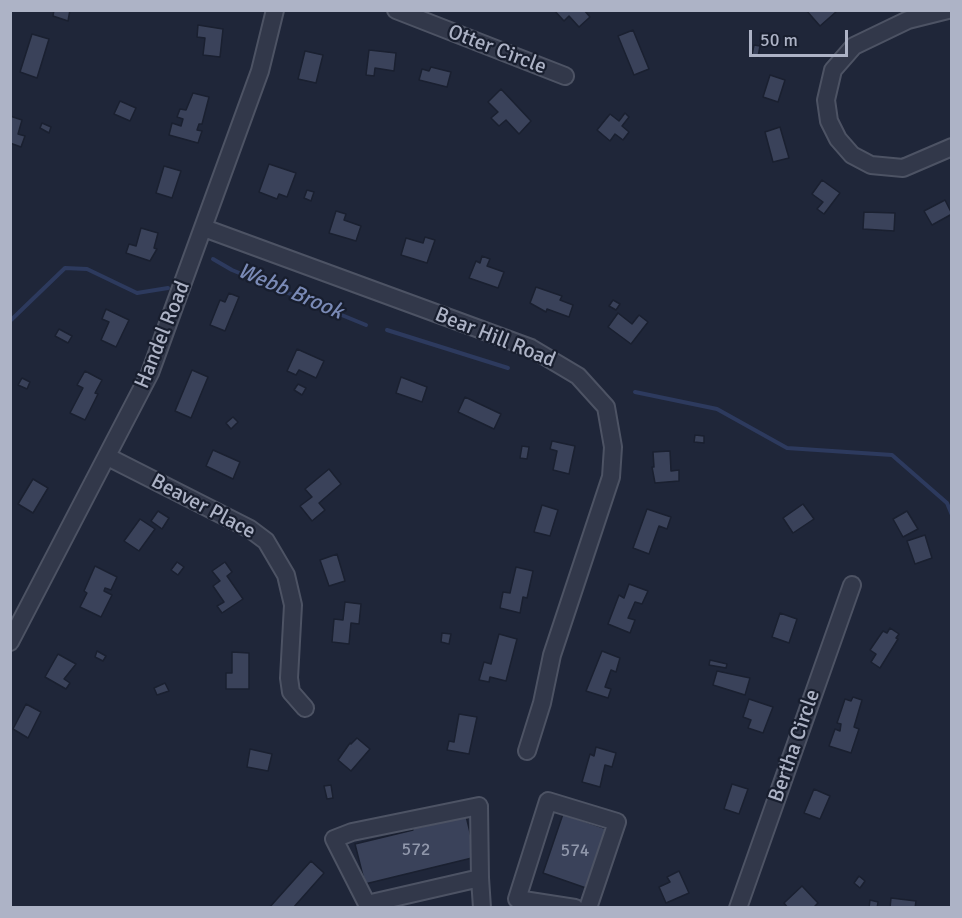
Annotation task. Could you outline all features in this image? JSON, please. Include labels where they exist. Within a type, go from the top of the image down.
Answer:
[{"type":"street","name":"Handel Road","points":[[10,642],[150,373],[260,71],[275,10]]},
{"type":"street","name":"Otter Circle","points":[[396,10],[565,76]]},
{"type":"street","points":[[948,10],[908,20],[854,46],[834,70],[826,100],[829,121],[838,140],[852,155],[871,165],[903,168],[924,161],[951,147]]},
{"type":"street","name":"Bear Hill Road","points":[[204,228],[531,348],[578,376],[606,407],[614,447],[611,477],[552,655],[542,703],[526,751]]},
{"type":"street","name":"Beaver Place","points":[[108,457],[250,529],[266,541],[286,575],[293,605],[289,678],[291,692],[305,708]]},
{"type":"street","name":"Bertha Circle","points":[[738,908],[852,585]]},
{"type":"street","points":[[575,908],[517,899],[548,801],[617,822],[588,908]]},
{"type":"street","points":[[480,878],[367,906],[334,839],[352,832],[479,806],[482,908]]},
{"type":"building","points":[[54,10],[70,10],[68,21],[53,16]]},
{"type":"building","points":[[554,10],[584,10],[590,17],[579,27],[569,16],[564,21]]},
{"type":"building","points":[[806,10],[837,10],[837,11],[820,26]]},
{"type":"building","points":[[198,25],[223,29],[220,57],[203,55],[205,38],[197,37]]},
{"type":"building","points":[[633,30],[649,69],[634,75],[618,36]]},
{"type":"building","points":[[32,34],[49,39],[37,78],[20,72]]},
{"type":"building","points":[[754,45],[760,46],[758,57],[752,55]]},
{"type":"building","points":[[369,50],[396,53],[394,71],[375,68],[374,76],[366,75]]},
{"type":"building","points":[[305,51],[323,55],[316,83],[298,79]]},
{"type":"building","points":[[431,67],[451,72],[447,87],[419,80],[422,69],[429,71]]},
{"type":"building","points":[[770,75],[785,80],[778,102],[763,97]]},
{"type":"building","points":[[501,89],[531,121],[519,134],[506,120],[499,126],[491,118],[498,112],[488,102]]},
{"type":"building","points":[[193,93],[209,97],[202,124],[199,124],[197,130],[202,131],[198,143],[169,135],[172,123],[181,126],[183,119],[177,117],[180,109],[186,110]]},
{"type":"building","points":[[120,101],[136,108],[130,121],[114,114]]},
{"type":"building","points":[[625,113],[629,117],[622,126],[629,132],[623,140],[615,134],[610,141],[597,130],[610,114],[619,121]]},
{"type":"building","points":[[10,116],[22,120],[18,134],[25,136],[21,147],[10,143]]},
{"type":"building","points":[[42,123],[51,127],[49,133],[40,128]]},
{"type":"building","points":[[780,127],[789,158],[773,162],[765,132]]},
{"type":"building","points":[[269,164],[296,173],[287,197],[279,194],[277,199],[259,192]]},
{"type":"building","points":[[164,166],[181,171],[172,198],[156,193]]},
{"type":"building","points":[[822,180],[840,193],[824,214],[817,209],[823,202],[812,194]]},
{"type":"building","points":[[307,190],[314,192],[311,201],[304,198]]},
{"type":"building","points":[[945,200],[952,214],[932,225],[924,211]]},
{"type":"building","points":[[336,211],[346,214],[344,220],[361,226],[356,241],[329,233]]},
{"type":"building","points":[[864,212],[895,213],[894,231],[863,229]]},
{"type":"building","points":[[141,228],[158,233],[154,248],[157,249],[150,261],[126,253],[129,244],[136,246]]},
{"type":"building","points":[[425,237],[435,240],[427,263],[401,255],[406,238],[423,243]]},
{"type":"building","points":[[482,256],[490,259],[487,266],[504,272],[498,288],[469,278],[476,261],[480,263]]},
{"type":"building","points":[[536,287],[562,296],[560,300],[573,305],[569,317],[547,309],[546,312],[530,303]]},
{"type":"building","points":[[229,293],[239,297],[225,331],[210,325],[220,300],[225,302]]},
{"type":"building","points":[[613,300],[620,304],[616,310],[609,306]]},
{"type":"building","points":[[106,309],[129,320],[116,347],[101,340],[109,322],[102,319]]},
{"type":"building","points":[[618,313],[632,324],[639,315],[648,322],[631,344],[608,327]]},
{"type":"building","points":[[59,329],[72,336],[68,343],[55,336]]},
{"type":"building","points":[[297,349],[324,361],[316,378],[299,370],[296,375],[287,371]]},
{"type":"building","points":[[192,370],[208,377],[191,418],[175,411]]},
{"type":"building","points":[[85,371],[102,380],[85,420],[70,413],[83,388],[77,385]]},
{"type":"building","points":[[401,377],[427,387],[422,402],[396,393]]},
{"type":"building","points":[[22,378],[30,382],[27,389],[18,385]]},
{"type":"building","points":[[298,384],[306,388],[302,395],[294,390]]},
{"type":"building","points":[[465,397],[501,414],[494,429],[458,412]]},
{"type":"building","points":[[233,417],[238,422],[231,429],[226,423]]},
{"type":"building","points":[[695,435],[704,436],[704,443],[694,442]]},
{"type":"building","points":[[552,441],[575,446],[569,474],[553,470],[557,451],[550,449]]},
{"type":"building","points":[[522,446],[529,447],[527,459],[520,458]]},
{"type":"building","points":[[213,450],[240,462],[233,479],[206,466]]},
{"type":"building","points":[[670,451],[671,471],[679,470],[679,481],[655,483],[652,467],[654,467],[653,452]]},
{"type":"building","points":[[329,469],[341,484],[319,503],[325,510],[312,521],[300,506],[312,497],[305,489]]},
{"type":"building","points":[[33,479],[48,488],[33,513],[18,504]]},
{"type":"building","points":[[803,504],[814,519],[793,533],[783,518]]},
{"type":"building","points":[[542,505],[558,510],[550,536],[534,532]]},
{"type":"building","points":[[647,509],[671,517],[667,529],[659,526],[649,554],[633,548]]},
{"type":"building","points":[[158,511],[169,518],[162,529],[151,521]]},
{"type":"building","points":[[907,511],[918,529],[903,537],[893,519]]},
{"type":"building","points":[[140,519],[155,529],[139,551],[124,541]]},
{"type":"building","points":[[925,535],[932,558],[915,564],[907,541]]},
{"type":"building","points":[[337,554],[345,581],[329,586],[320,560]]},
{"type":"building","points":[[177,562],[184,567],[178,575],[171,570]]},
{"type":"building","points":[[225,562],[232,572],[227,576],[243,599],[222,613],[217,606],[224,602],[213,586],[220,581],[212,571]]},
{"type":"building","points":[[95,566],[117,577],[111,590],[105,588],[104,591],[112,595],[101,617],[80,607]]},
{"type":"building","points":[[516,567],[533,571],[527,598],[523,597],[520,613],[500,608],[503,592],[510,593]]},
{"type":"building","points":[[629,584],[648,591],[642,604],[635,602],[628,618],[635,620],[630,633],[608,624],[619,595],[624,598]]},
{"type":"building","points":[[345,602],[361,604],[359,624],[351,623],[349,644],[332,642],[334,619],[343,620]]},
{"type":"building","points":[[780,613],[797,619],[789,643],[772,637]]},
{"type":"building","points":[[890,628],[899,634],[896,638],[898,639],[880,668],[871,662],[876,654],[870,650],[883,631],[887,633]]},
{"type":"building","points":[[442,633],[451,634],[449,644],[441,642]]},
{"type":"building","points":[[499,634],[517,639],[506,681],[490,677],[489,682],[479,680],[484,662],[491,664]]},
{"type":"building","points":[[97,651],[106,656],[103,661],[95,657]]},
{"type":"building","points":[[602,651],[620,658],[616,672],[611,670],[605,687],[611,689],[608,698],[586,691]]},
{"type":"building","points":[[232,652],[249,653],[249,689],[226,689],[226,673],[232,673]]},
{"type":"building","points":[[58,654],[76,664],[64,679],[70,683],[66,689],[45,677]]},
{"type":"building","points":[[710,660],[727,664],[726,668],[709,665]]},
{"type":"building","points":[[717,671],[750,678],[745,695],[713,685]]},
{"type":"building","points":[[165,683],[169,691],[157,695],[154,688]]},
{"type":"building","points":[[853,697],[862,700],[854,727],[859,729],[851,753],[829,746],[835,729],[840,731],[841,724],[837,723],[845,699],[851,701]]},
{"type":"building","points":[[749,699],[773,707],[763,733],[748,728],[751,720],[743,717]]},
{"type":"building","points":[[26,704],[41,712],[28,738],[13,729]]},
{"type":"building","points":[[459,714],[477,717],[469,754],[447,750],[449,741],[454,742]]},
{"type":"building","points":[[357,738],[370,749],[351,771],[338,760],[350,743]]},
{"type":"building","points":[[596,747],[616,753],[612,767],[605,765],[600,787],[582,782],[590,754],[594,756]]},
{"type":"building","points":[[250,749],[272,754],[268,771],[247,767]]},
{"type":"building","points":[[732,784],[748,789],[739,814],[724,809]]},
{"type":"building","points":[[331,785],[333,798],[327,799],[324,786]]},
{"type":"building","points":[[814,789],[830,796],[820,819],[804,813]]},
{"type":"building","points":[[563,814],[607,829],[586,888],[543,873]]},
{"type":"building","points":[[466,816],[476,857],[365,884],[355,844],[413,830],[412,826],[420,824],[420,827]]},
{"type":"building","points":[[311,861],[324,873],[293,908],[269,908]]},
{"type":"building","points":[[679,871],[689,893],[666,903],[659,887],[670,882],[667,877]]},
{"type":"building","points":[[859,876],[865,881],[860,888],[854,883]]},
{"type":"building","points":[[802,886],[818,903],[813,908],[788,908],[784,903]]},
{"type":"building","points":[[891,898],[916,901],[915,908],[890,908]]},
{"type":"building","points":[[870,900],[878,902],[877,908],[869,908]]},
{"type":"waterway","name":"Webb Brook","points":[[213,259],[232,270],[366,325]]},
{"type":"waterway","name":"Webb Brook","points":[[10,321],[65,268],[87,269],[137,293],[168,288]]},
{"type":"waterway","name":"Webb Brook","points":[[387,330],[508,368]]},
{"type":"waterway","name":"Webb Brook","points":[[635,392],[717,409],[787,448],[892,455],[947,503],[952,515]]}]
